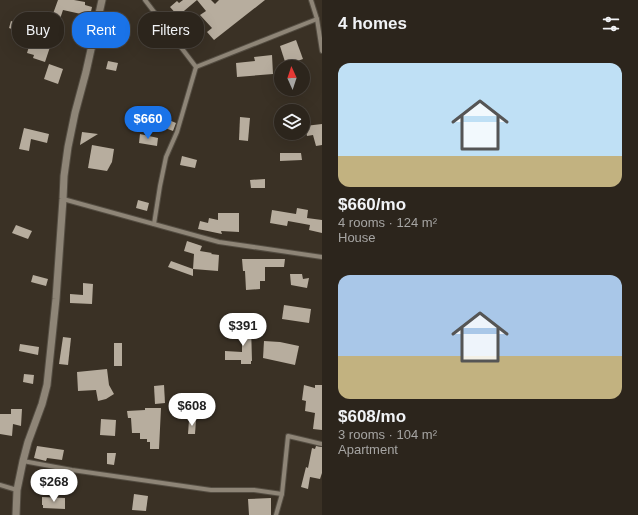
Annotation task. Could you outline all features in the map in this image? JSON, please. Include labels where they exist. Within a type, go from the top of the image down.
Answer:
[{"type":"street","points":[[16,515],[17,490],[23,461],[47,385],[56,299],[64,176],[69,140],[102,0]]},
{"type":"street","points":[[145,0],[196,67]]},
{"type":"street","points":[[311,0],[317,19],[322,51]]},
{"type":"street","points":[[196,67],[317,19]]},
{"type":"street","points":[[154,224],[166,157],[178,132],[196,67]]},
{"type":"street","points":[[63,198],[219,242],[322,258]]},
{"type":"street","points":[[276,515],[282,494],[288,436],[322,444]]},
{"type":"street","points":[[23,461],[72,470],[211,490],[254,490],[282,494]]},
{"type":"street","points":[[0,485],[17,490]]},
{"type":"building","points":[[58,0],[85,2],[85,5],[92,7],[91,12],[72,12],[63,10],[62,12],[54,12]]},
{"type":"building","points":[[183,0],[197,0],[183,12],[174,12],[170,7],[177,1],[179,3]]},
{"type":"building","points":[[197,0],[211,0],[215,4],[219,0],[265,0],[214,40],[207,32],[212,28],[204,19],[204,12],[206,11]]},
{"type":"building","points":[[11,21],[12,21],[12,29],[9,28]]},
{"type":"building","points":[[296,40],[303,59],[284,60],[280,46]]},
{"type":"building","points":[[29,48],[50,48],[45,62],[33,58],[34,55],[27,53]]},
{"type":"building","points":[[272,55],[273,74],[237,77],[236,63],[255,61],[254,57]]},
{"type":"building","points":[[108,61],[118,63],[116,71],[106,69]]},
{"type":"building","points":[[49,64],[63,69],[58,84],[44,79]]},
{"type":"building","points":[[240,117],[250,118],[248,141],[239,140]]},
{"type":"building","points":[[164,118],[176,123],[173,131],[160,126]]},
{"type":"building","points":[[322,124],[322,145],[316,146],[313,135],[310,136],[310,125]]},
{"type":"building","points":[[24,128],[49,134],[47,143],[31,139],[29,151],[19,149]]},
{"type":"building","points":[[82,132],[98,134],[80,145]]},
{"type":"building","points":[[140,134],[158,138],[157,146],[139,143]]},
{"type":"building","points":[[92,145],[114,149],[112,162],[107,171],[88,168]]},
{"type":"building","points":[[280,153],[301,153],[302,160],[280,161]]},
{"type":"building","points":[[182,156],[197,160],[195,168],[180,165]]},
{"type":"building","points":[[265,179],[265,188],[251,188],[250,180]]},
{"type":"building","points":[[138,200],[149,203],[147,211],[136,208]]},
{"type":"building","points":[[297,208],[308,210],[307,218],[322,220],[322,233],[309,230],[310,225],[288,221],[287,226],[270,223],[272,210],[296,214]]},
{"type":"building","points":[[218,213],[239,213],[239,232],[221,231],[222,234],[198,229],[200,221],[208,223],[209,218],[218,220]]},
{"type":"building","points":[[16,225],[32,231],[28,239],[12,233]]},
{"type":"building","points":[[187,241],[202,246],[200,251],[219,255],[218,271],[193,269],[194,254],[184,251]]},
{"type":"building","points":[[242,259],[285,259],[284,267],[265,267],[265,281],[260,281],[260,289],[246,290],[245,271],[243,271]]},
{"type":"building","points":[[171,261],[193,269],[193,276],[168,267]]},
{"type":"building","points":[[290,274],[302,274],[303,279],[309,278],[307,288],[291,285]]},
{"type":"building","points":[[33,275],[48,279],[46,286],[31,282]]},
{"type":"building","points":[[83,283],[93,284],[92,304],[70,303],[70,294],[83,295]]},
{"type":"building","points":[[284,305],[311,309],[309,323],[282,319]]},
{"type":"building","points":[[236,326],[251,326],[251,364],[241,364],[241,360],[225,360],[225,351],[242,352],[242,334],[236,334]]},
{"type":"building","points":[[63,337],[71,338],[68,365],[59,364]]},
{"type":"building","points":[[264,341],[280,342],[299,346],[295,365],[263,358]]},
{"type":"building","points":[[114,343],[122,343],[122,366],[114,366]]},
{"type":"building","points":[[20,344],[39,347],[38,355],[19,351]]},
{"type":"building","points":[[107,369],[109,385],[114,394],[106,399],[98,401],[96,390],[78,391],[77,372]]},
{"type":"building","points":[[24,374],[34,375],[33,384],[23,382]]},
{"type":"building","points":[[164,385],[165,403],[155,404],[154,386]]},
{"type":"building","points":[[304,385],[315,388],[315,385],[322,385],[322,430],[313,429],[315,413],[305,411],[306,401],[302,400]]},
{"type":"building","points":[[145,408],[161,408],[159,449],[150,449],[150,442],[147,442],[147,439],[140,439],[140,433],[132,433],[131,418],[128,418],[127,411],[145,410]]},
{"type":"building","points":[[11,409],[22,409],[21,426],[13,424],[12,436],[0,434],[0,414],[11,414]]},
{"type":"building","points":[[101,419],[116,420],[115,436],[100,435]]},
{"type":"building","points":[[189,420],[196,420],[195,434],[188,434]]},
{"type":"building","points":[[37,446],[64,450],[62,460],[47,458],[46,461],[34,458]]},
{"type":"building","points":[[316,446],[322,447],[322,473],[320,479],[310,477],[308,489],[301,487],[306,467],[308,468],[312,448],[315,449]]},
{"type":"building","points":[[107,453],[116,453],[114,465],[107,464]]},
{"type":"building","points":[[134,494],[148,496],[146,511],[132,510]]},
{"type":"building","points":[[42,497],[65,498],[65,509],[43,508]]},
{"type":"building","points":[[271,498],[271,515],[249,515],[248,499]]}]
